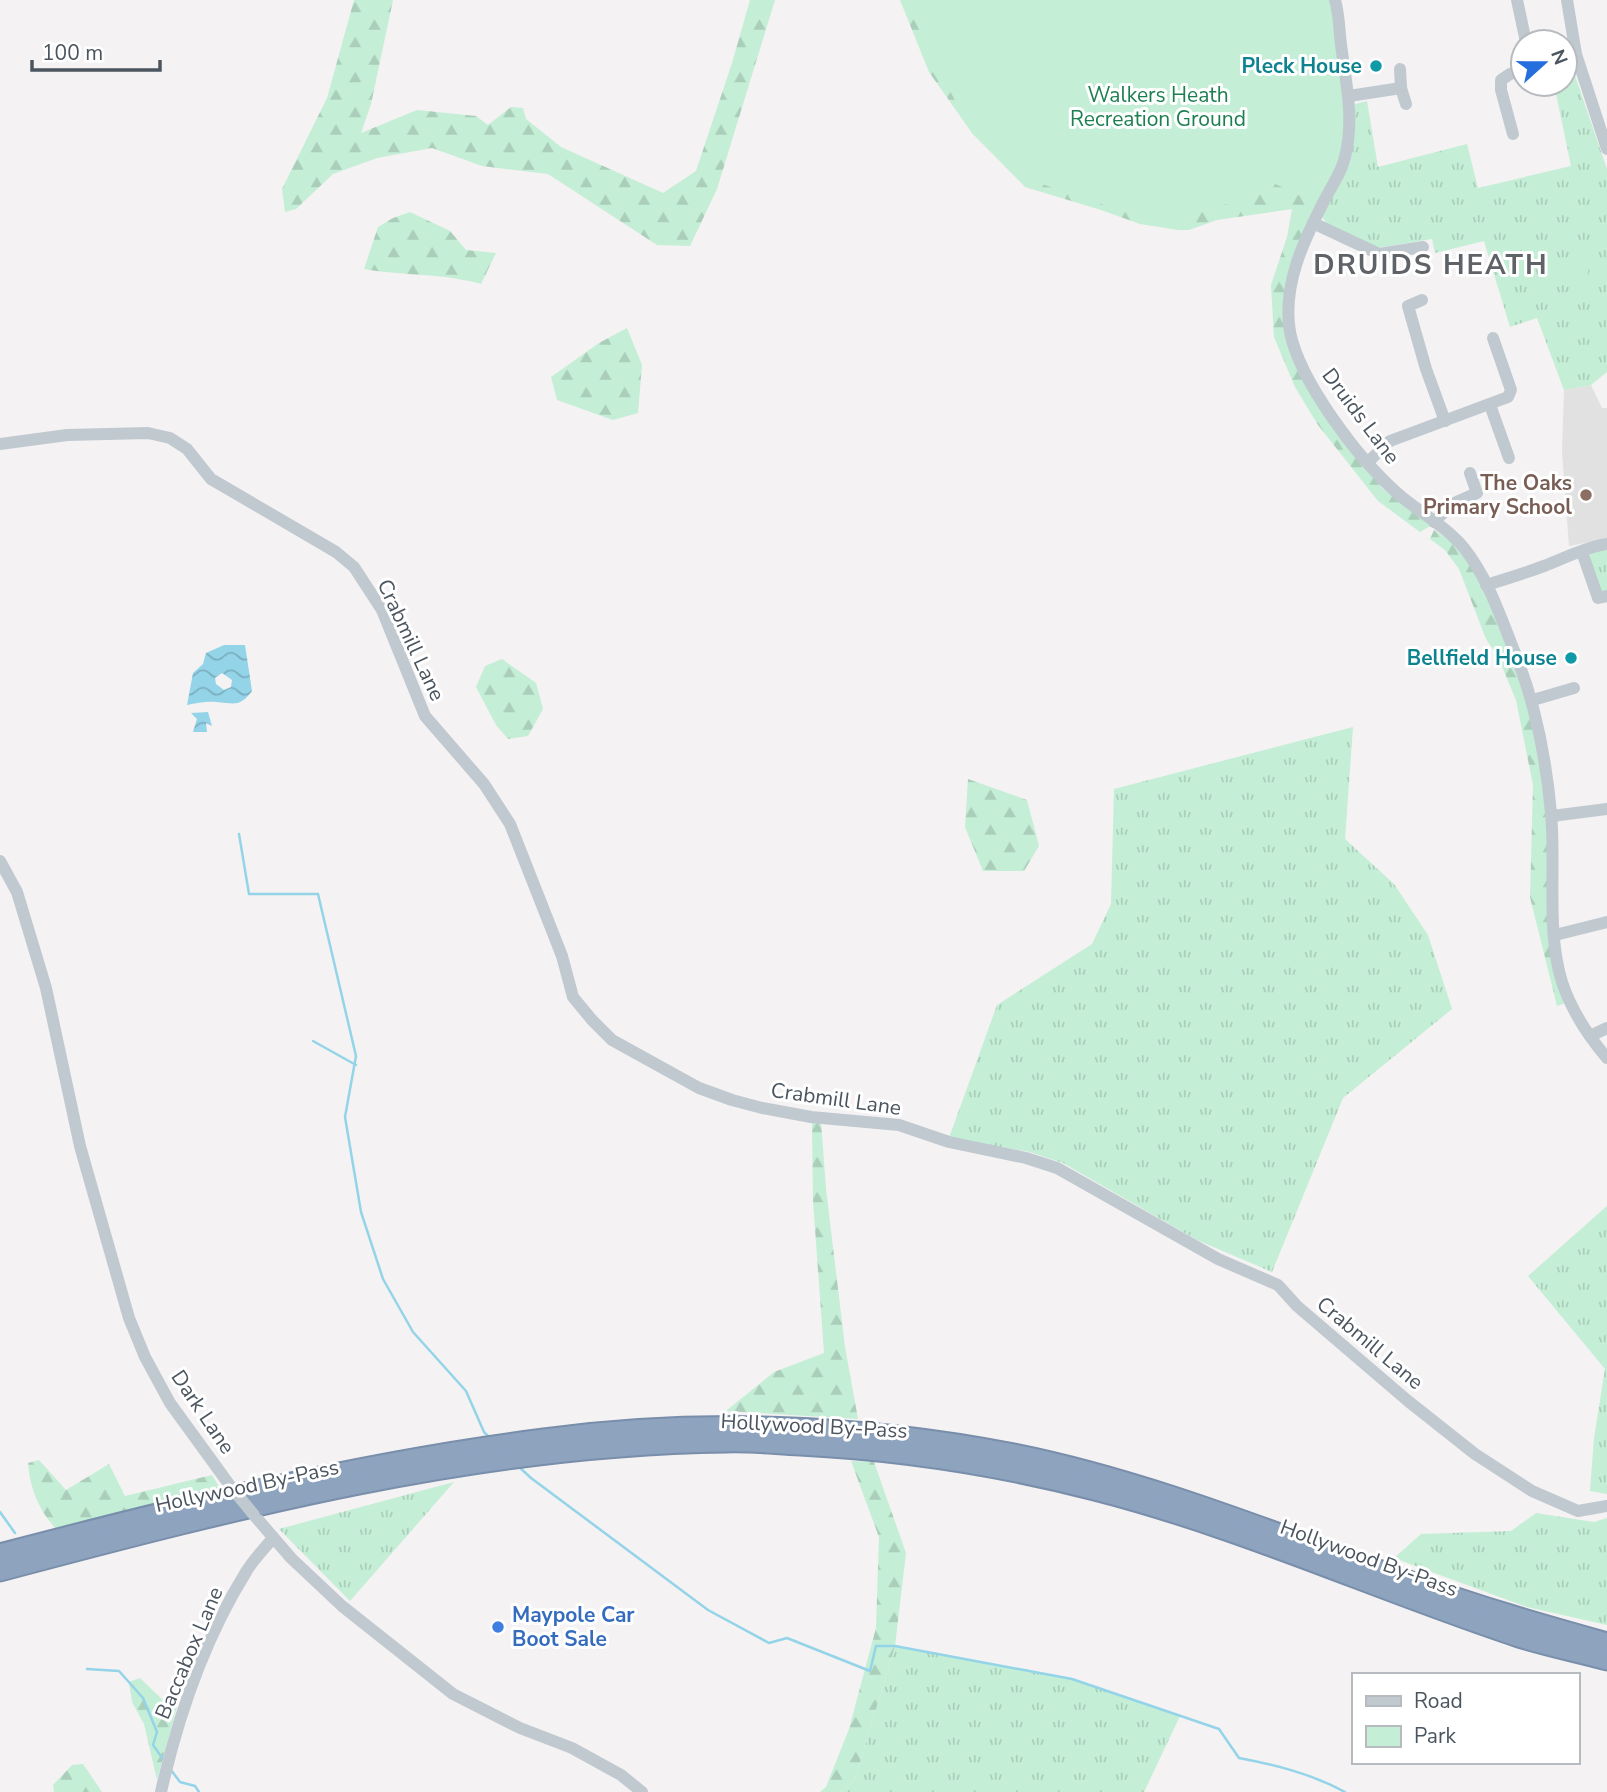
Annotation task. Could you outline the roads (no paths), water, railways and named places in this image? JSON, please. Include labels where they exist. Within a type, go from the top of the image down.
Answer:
[{"type":"highway","name":"Hollywood By-Pass","points":[[0,1554],[160,1512],[328,1476],[545,1438],[607,1432],[710,1428],[851,1432],[1014,1454],[1096,1474],[1179,1498],[1421,1586],[1607,1643]]},
{"type":"highway","name":"Hollywood By-Pass","points":[[0,1571],[167,1526],[331,1490],[548,1453],[731,1441],[908,1453],[1007,1469],[1095,1489],[1160,1507],[1522,1638],[1607,1660]]},
{"type":"street","name":"Druids Lane","points":[[1335,0],[1349,96],[1350,128],[1345,158],[1299,254],[1287,312],[1291,336],[1297,358],[1311,385],[1368,462],[1395,491],[1463,547],[1486,585],[1533,700],[1546,762],[1552,816],[1555,935],[1561,979],[1591,1036],[1607,1058]]},
{"type":"street","points":[[1517,0],[1523,28]]},
{"type":"street","points":[[1567,0],[1569,28]]},
{"type":"street","points":[[1400,69],[1401,88],[1406,104]]},
{"type":"street","points":[[1509,75],[1501,80],[1501,90],[1513,134]]},
{"type":"street","points":[[1579,76],[1607,147]]},
{"type":"street","points":[[1349,96],[1401,88]]},
{"type":"street","points":[[1313,223],[1379,254],[1423,247]]},
{"type":"street","points":[[1422,300],[1408,306],[1426,369],[1445,421]]},
{"type":"street","points":[[1368,462],[1390,441],[1508,397],[1511,390],[1493,338]]},
{"type":"street","points":[[1490,405],[1509,458]]},
{"type":"street","name":"Crabmill Lane","points":[[0,444],[79,434],[148,433],[170,438],[187,449],[211,479],[336,552],[354,568],[382,611],[425,716],[484,784],[510,824],[558,945],[573,996],[612,1041],[699,1088],[732,1100],[811,1117],[899,1125],[949,1142],[1026,1158],[1056,1168],[1218,1259],[1278,1285],[1297,1306],[1408,1401],[1475,1454],[1532,1490],[1578,1511],[1607,1506]]},
{"type":"street","points":[[1434,522],[1452,504],[1476,493],[1470,473]]},
{"type":"street","points":[[1486,585],[1582,552],[1591,546],[1607,544]]},
{"type":"street","points":[[1582,552],[1598,598],[1607,596]]},
{"type":"street","points":[[1533,700],[1574,688]]},
{"type":"street","points":[[1552,816],[1607,809]]},
{"type":"street","name":"Dark Lane","points":[[0,861],[17,892],[46,988],[80,1146],[129,1318],[145,1357],[170,1403],[272,1538],[342,1606],[453,1694],[520,1728],[572,1748],[621,1775],[642,1792]]},
{"type":"street","points":[[1555,935],[1607,922]]},
{"type":"street","points":[[1591,1036],[1607,1028]]},
{"type":"street","name":"Baccabox Lane","points":[[161,1792],[169,1755],[192,1687],[222,1615],[247,1570],[272,1538]]},
{"type":"water","points":[[224,645],[245,645],[252,691],[243,700],[236,703],[209,702],[187,705],[193,673],[203,664],[206,653]],"holes":[[[222,673],[232,680],[231,687],[224,690],[216,684],[215,678]]]},
{"type":"water","points":[[208,712],[212,726],[206,723],[207,732],[193,732],[197,719],[191,713]]},
{"type":"waterway","points":[[239,834],[249,894],[318,894],[356,1056],[345,1117],[361,1212],[383,1279],[413,1332],[466,1391],[484,1432],[491,1439]]},
{"type":"waterway","points":[[313,1041],[356,1065]]},
{"type":"waterway","points":[[518,1466],[708,1610],[769,1643],[787,1638],[870,1671],[876,1646],[895,1646],[1072,1679],[1219,1729],[1239,1758],[1294,1771],[1345,1792]]},
{"type":"waterway","points":[[0,1512],[15,1533]]},
{"type":"waterway","points":[[87,1669],[119,1671],[143,1698],[157,1732],[153,1745],[163,1759]]},
{"type":"waterway","points":[[171,1770],[180,1782],[195,1786],[199,1792]]},
{"type":"place","name":"Pleck House","points":[[1376,66]]},
{"type":"place","name":"The Oaks Primary School","points":[[1586,495]]},
{"type":"place","name":"Bellfield House","points":[[1571,658]]},
{"type":"place","name":"Maypole Car Boot Sale","points":[[498,1627]]},
{"type":"district","name":"DRUIDS HEATH","points":[[1431,265]]},
{"type":"park label","name":"Walkers Heath Recreation Ground","points":[[1158,107]]}]
